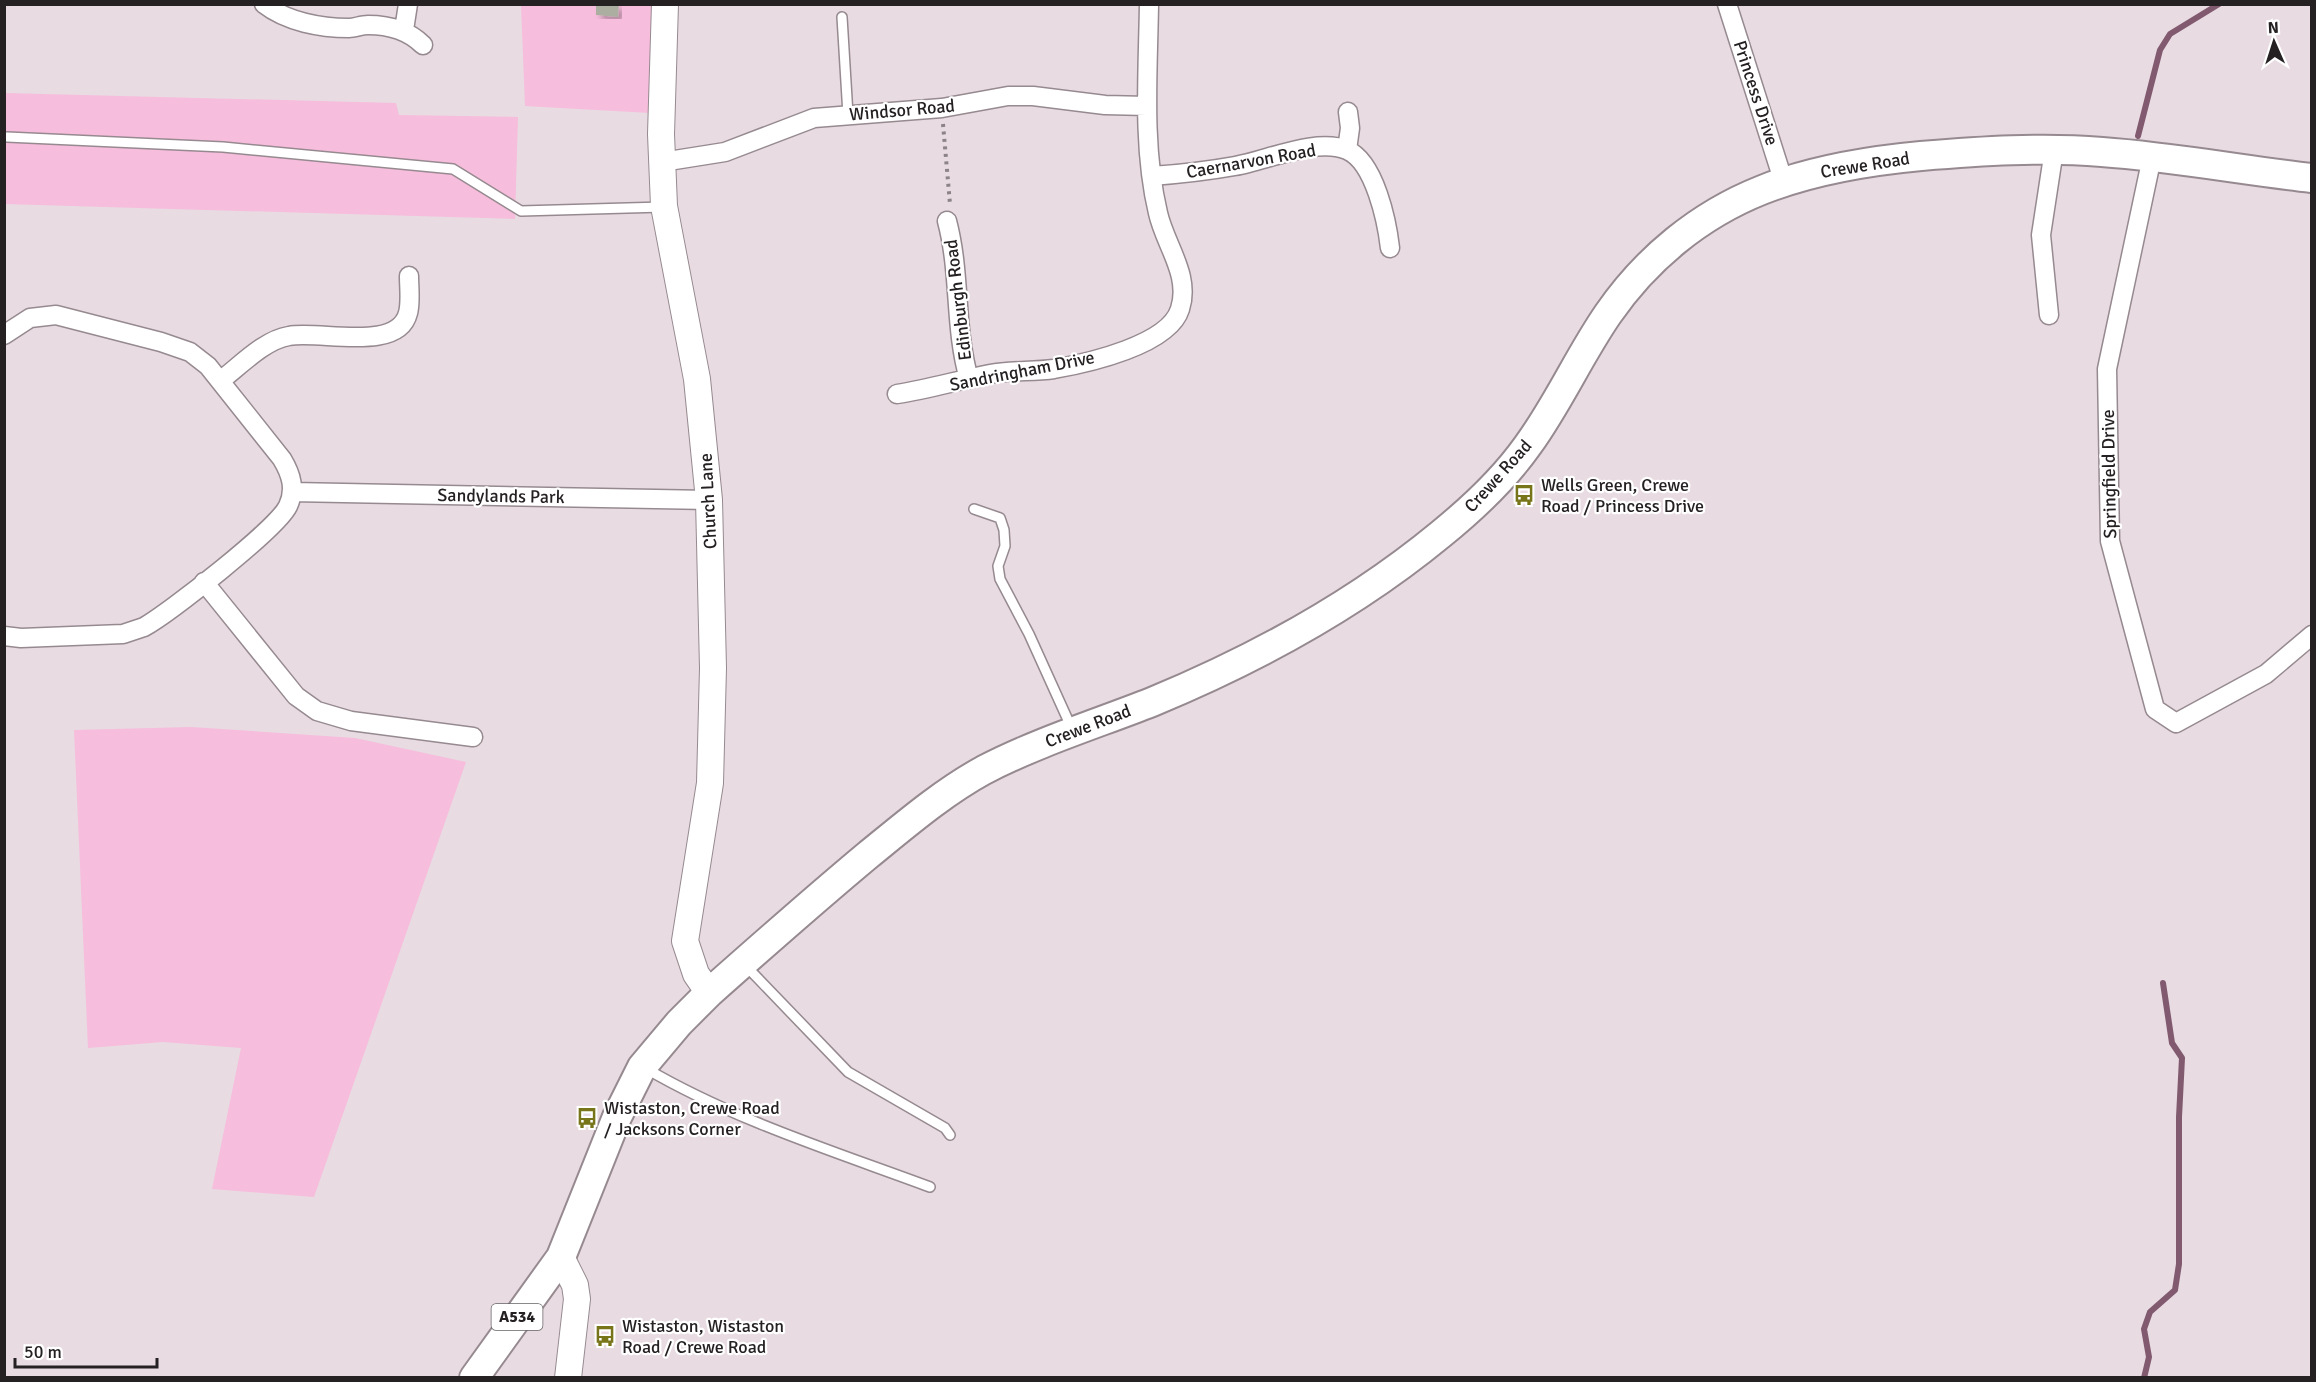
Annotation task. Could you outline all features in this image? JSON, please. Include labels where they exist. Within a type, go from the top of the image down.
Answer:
[{"type":"main road","name":"Crewe Road","points":[[709,993],[871,852],[946,794],[983,771],[1073,732],[1154,701],[1275,645],[1393,572],[1472,507],[1507,472],[1530,443],[1605,318],[1626,289],[1649,264],[1700,222],[1743,199],[1817,172],[1903,158],[2054,150],[2152,158],[2312,178]]},
{"type":"main road","name":"A534","points":[[474,1377],[561,1257],[617,1117],[642,1067],[679,1023],[709,993]]},
{"type":"street","points":[[264,4],[291,20],[336,27],[352,28],[367,25],[404,30],[423,45]]},
{"type":"street","points":[[404,30],[408,4]]},
{"type":"street","name":"Church Lane","points":[[665,4],[662,162],[664,207],[697,379],[709,500],[713,656],[710,783],[685,941],[696,974],[709,993]]},
{"type":"street","name":"Sandringham Drive","points":[[897,394],[944,387],[1002,372],[1055,369],[1146,344],[1162,335],[1172,324],[1180,311],[1183,297],[1181,279],[1158,214],[1152,176],[1147,106],[1149,4]]},
{"type":"street","name":"Princess Drive","points":[[1727,4],[1784,183]]},
{"type":"street","name":"Windsor Road","points":[[662,162],[725,152],[747,146],[796,123],[848,115],[942,108],[1016,96],[1106,105],[1147,106]]},
{"type":"street","points":[[1348,112],[1350,128],[1347,150],[1358,158],[1369,174],[1380,201],[1390,248]]},
{"type":"street","name":"Caernarvon Road","points":[[1152,176],[1238,166],[1312,148],[1331,147],[1347,150]]},
{"type":"street","points":[[2049,315],[2041,235],[2054,150]]},
{"type":"street","name":"Springfield Drive","points":[[2152,158],[2107,369],[2110,541],[2155,709],[2176,723],[2266,674],[2312,635]]},
{"type":"street","name":"Edinburgh Road","points":[[946,221],[957,268],[957,320],[961,350],[969,379]]},
{"type":"street","points":[[220,381],[274,341],[288,336],[376,337],[394,332],[406,320],[408,313],[409,276]]},
{"type":"street","points":[[4,335],[22,320],[38,315],[56,315],[178,347],[199,358],[282,459],[291,476],[292,492],[281,517],[155,621],[134,631],[21,638],[4,636]]},
{"type":"street","name":"Sandylands Park","points":[[292,492],[709,500]]},
{"type":"street","points":[[204,582],[305,704],[332,717],[351,721],[473,737]]},
{"type":"street","points":[[561,1257],[575,1285],[577,1299],[568,1377]]},
{"type":"lane","points":[[842,17],[848,115]]},
{"type":"lane","points":[[7,137],[224,147],[453,169],[521,211],[664,207]]},
{"type":"lane","points":[[974,509],[1000,518],[1004,530],[1005,546],[998,566],[1000,579],[1029,634],[1073,732]]},
{"type":"lane","points":[[743,963],[849,1072],[945,1128],[950,1135]]},
{"type":"lane","points":[[642,1067],[682,1090],[749,1120],[930,1187]]},
{"type":"path","points":[[942,108],[951,212],[946,221]]},
{"type":"shaded area","points":[[521,5],[657,5],[650,113],[525,106]]},
{"type":"shaded area","points":[[5,93],[396,103],[399,115],[518,117],[515,219],[5,204]]},
{"type":"shaded area","points":[[191,727],[355,738],[466,762],[314,1197],[212,1189],[241,1048],[163,1042],[88,1048],[74,730]]},
{"type":"building","points":[[596,4],[619,4],[618,17],[596,15]]},
{"type":"waterway","points":[[2138,136],[2160,50],[2170,34],[2219,4]]},
{"type":"waterway","points":[[2144,1378],[2149,1357],[2144,1329],[2150,1312],[2175,1290],[2179,1264],[2179,1117],[2182,1058],[2172,1043],[2163,983]]},
{"type":"place","name":"Wells Green, Crewe Road / Princess Drive","points":[[1524,495]]},
{"type":"place","name":"Wistaston, Crewe Road / Jacksons Corner","points":[[587,1118]]},
{"type":"place","name":"Wistaston, Wistaston Road / Crewe Road","points":[[605,1336]]}]
